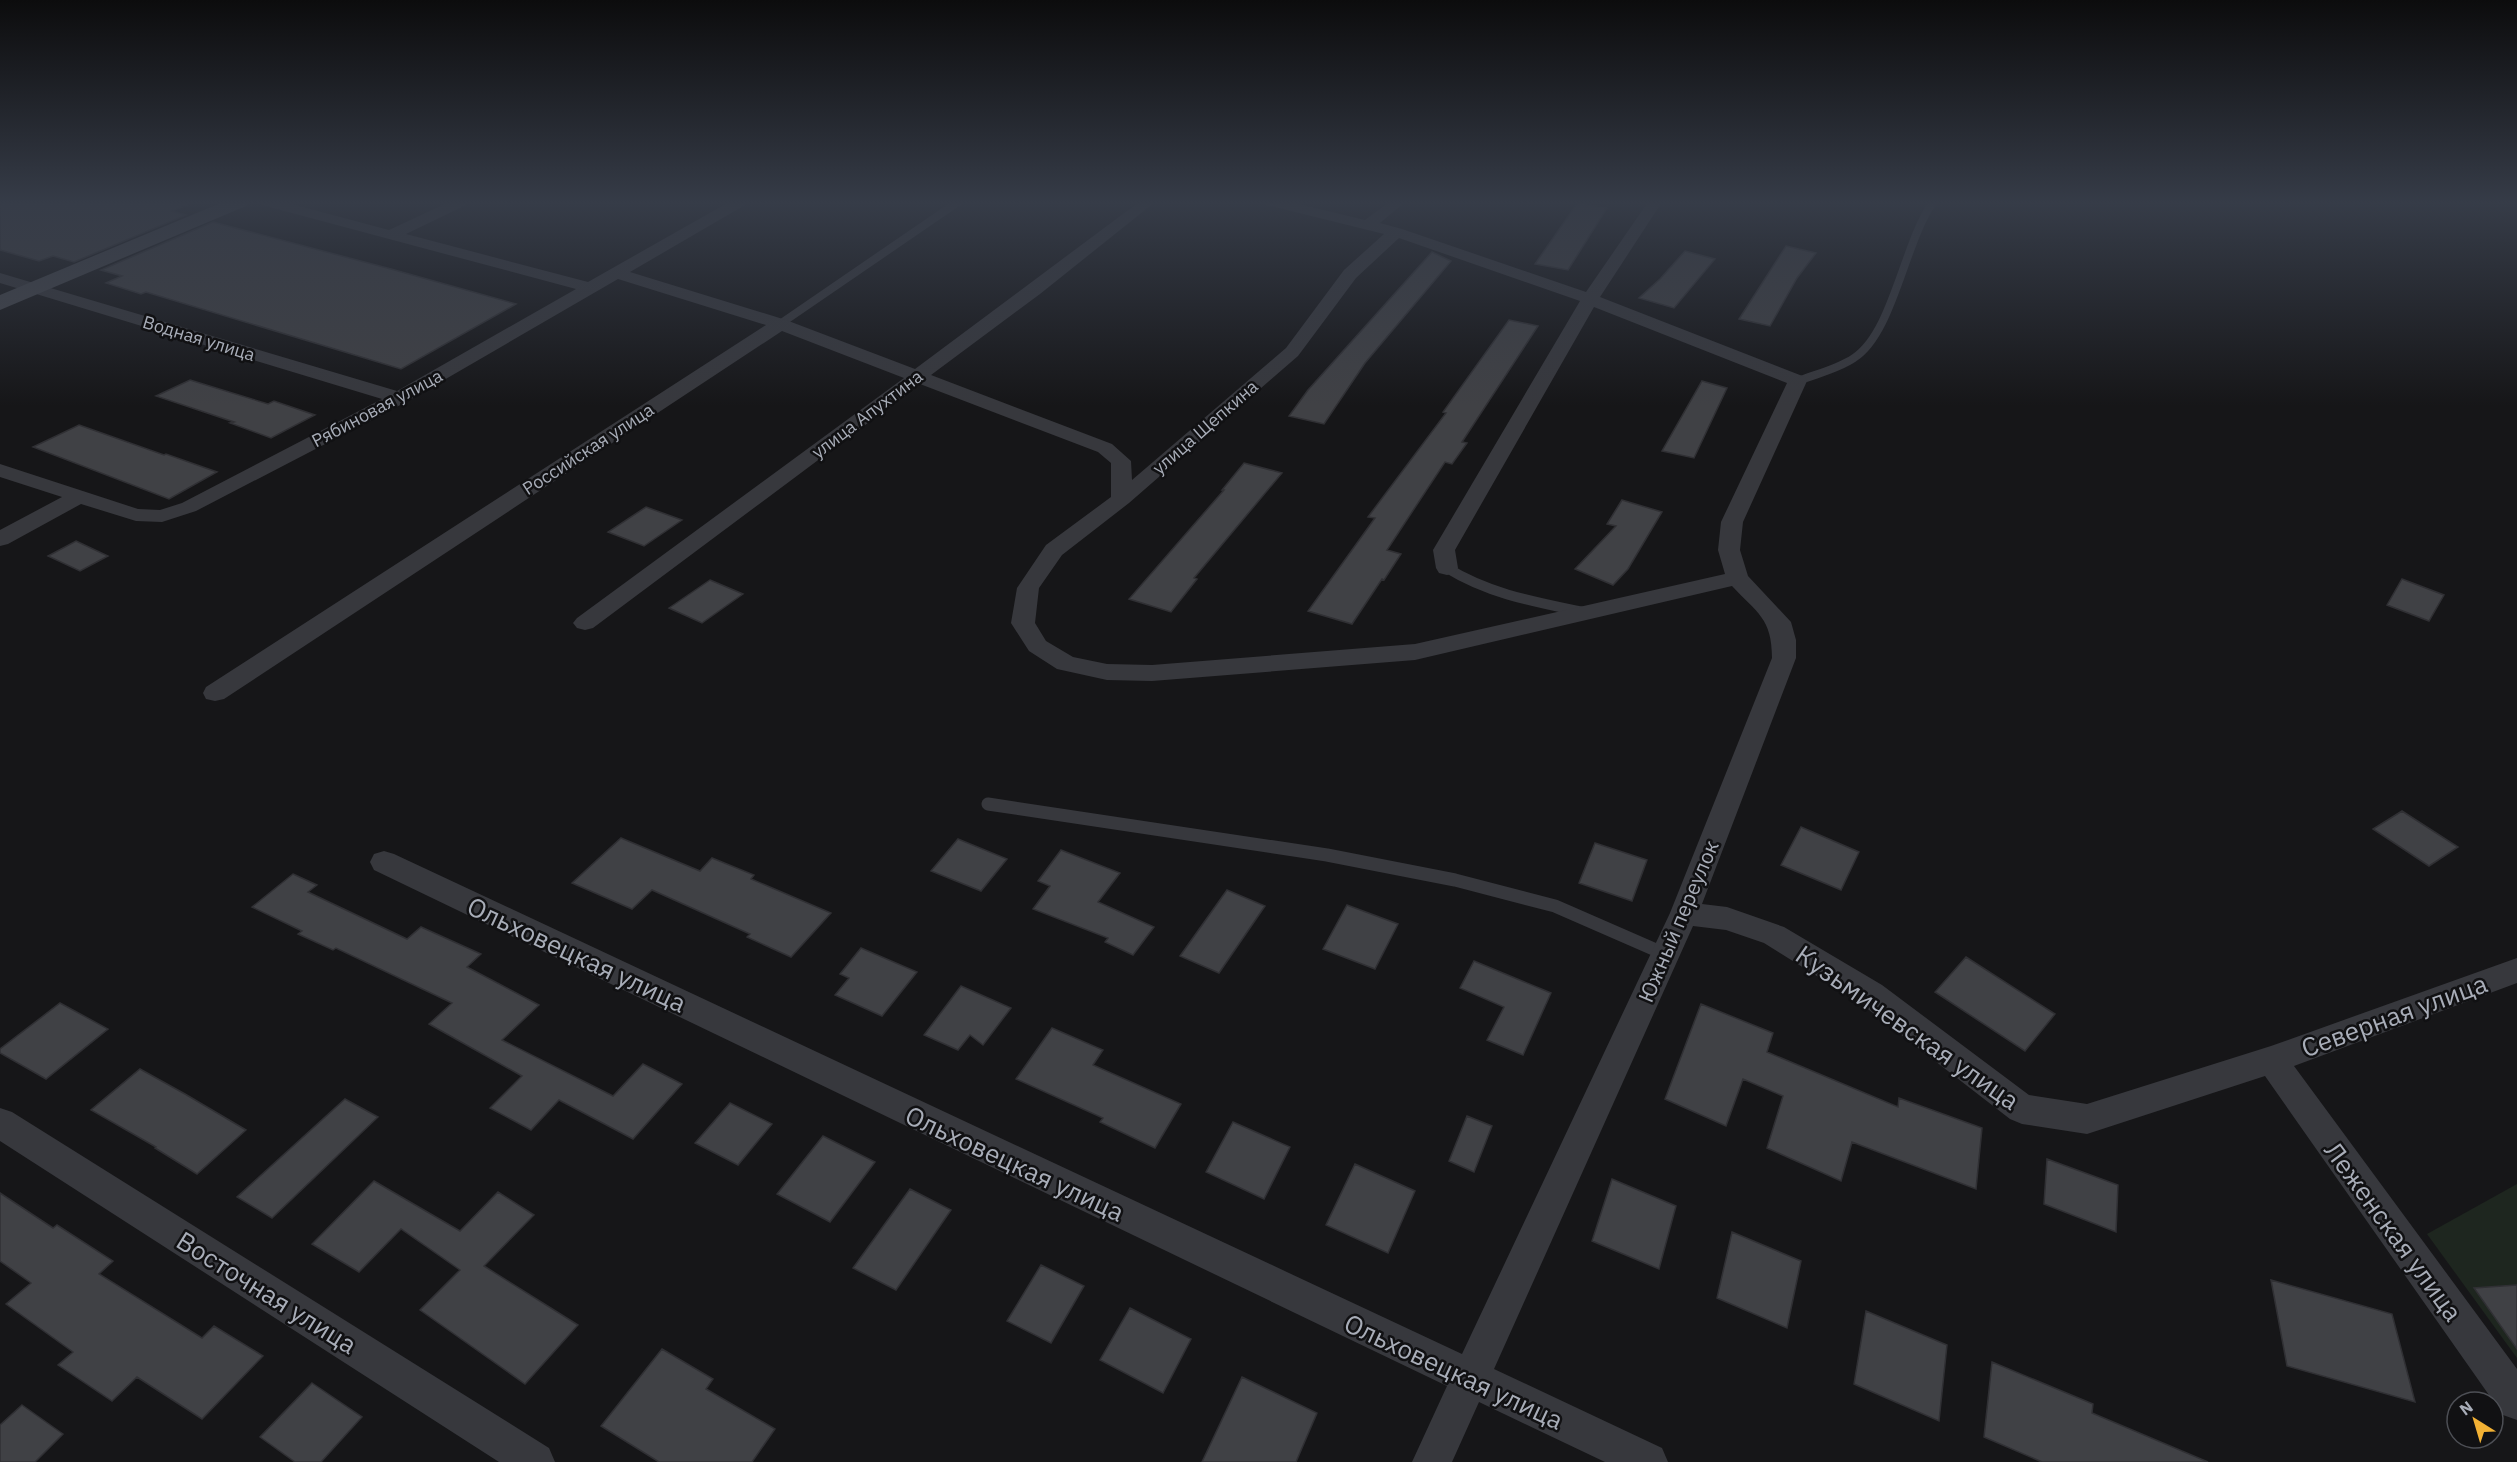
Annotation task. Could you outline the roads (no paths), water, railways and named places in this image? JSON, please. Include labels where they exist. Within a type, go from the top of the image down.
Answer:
[{"type":"main road","points":[[0,303],[78,270]]},
{"type":"street","points":[[525,270],[590,288]]},
{"type":"street","name":"Рябиновая улица","points":[[0,470],[136,515],[162,516],[189,507],[399,398],[621,270]]},
{"type":"street","name":"улица Апухтина","points":[[585,624],[1058,270]]},
{"type":"street","name":"улица Щепкина","points":[[1354,270],[1292,352],[1122,499],[1054,550],[1028,588],[1023,622],[1037,646],[1066,663],[1107,672],[1152,673],[1415,652],[1587,613]]},
{"type":"street","points":[[1507,270],[1590,299],[1798,381]]},
{"type":"street","points":[[1447,568],[1444,550],[1590,299],[1609,270]]},
{"type":"street","points":[[616,273],[780,324],[1105,448],[1121,461],[1122,499]]},
{"type":"street","name":"Водная улица","points":[[0,278],[399,398]]},
{"type":"street","name":"Российская улица","points":[[215,693],[780,324]]},
{"type":"street","name":"Южный переулок","points":[[1432,1462],[1684,913],[1785,658],[1784,640],[1779,622],[1737,578],[1729,550],[1732,522],[1798,381]]},
{"type":"street","points":[[0,539],[80,496]]},
{"type":"street","points":[[1587,613],[1737,578]]},
{"type":"street","name":"Ольховецкая улица","points":[[384,862],[1647,1462]]},
{"type":"street","name":"Кузьмичевская улица","points":[[1684,913],[1727,919],[1774,935],[1871,994],[2022,1110],[2087,1119],[2272,1060]]},
{"type":"street","name":"Северная улица","points":[[2272,1060],[2517,970]]},
{"type":"street","name":"Леженская улица","points":[[2272,1060],[2517,1401]]},
{"type":"street","name":"Восточная улица","points":[[0,1122],[535,1462]]},
{"type":"lane","name":"Российская улица","points":[[780,324],[858,270]]},
{"type":"lane","points":[[1798,381],[1855,358],[1880,330],[1902,270]]},
{"type":"lane","points":[[1447,568],[1461,578],[1484,588],[1587,613]]},
{"type":"lane","points":[[988,804],[1328,855],[1455,880],[1556,906],[1665,954]]}]
